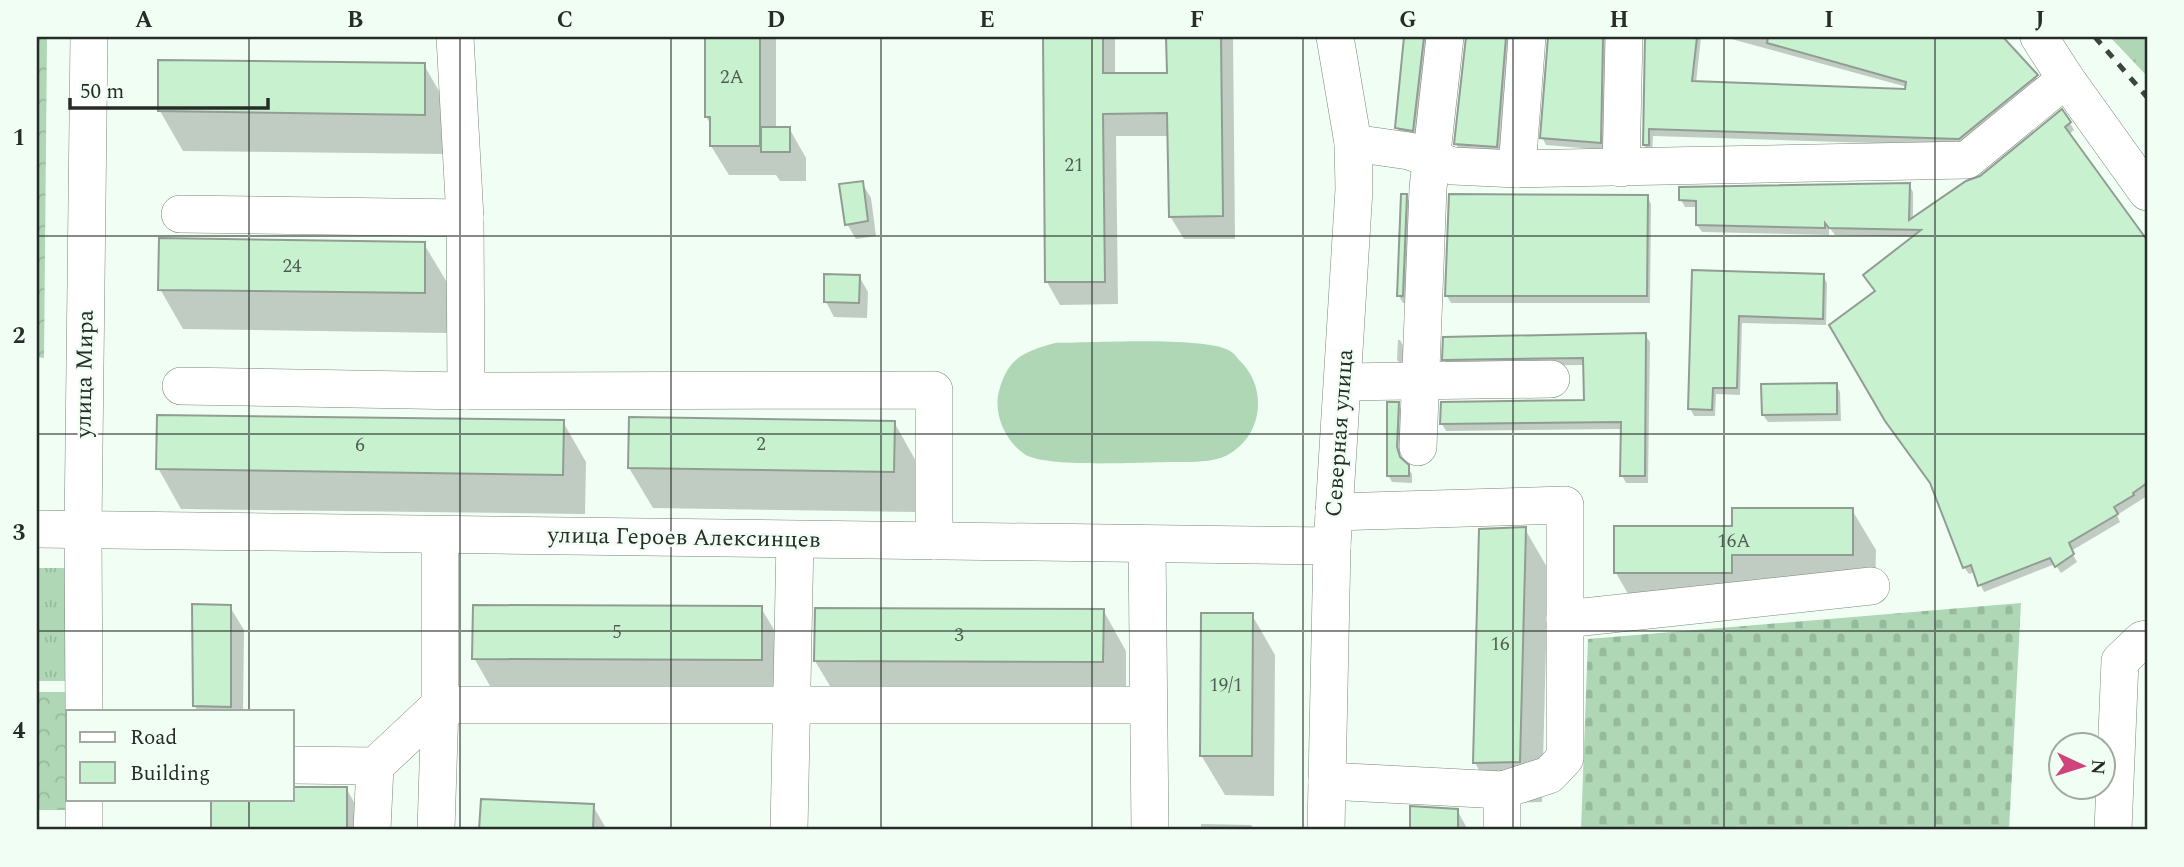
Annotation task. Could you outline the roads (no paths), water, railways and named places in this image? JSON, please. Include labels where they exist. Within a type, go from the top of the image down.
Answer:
[{"type":"street","name":"улица Мира","points":[[83,710],[89,37]]},
{"type":"street","points":[[455,37],[465,218],[466,391]]},
{"type":"street","name":"Северная улица","points":[[1326,830],[1333,529],[1354,189],[1353,143],[1335,37]]},
{"type":"street","points":[[1418,447],[1428,188],[1445,37]]},
{"type":"street","points":[[1517,169],[1527,37]]},
{"type":"street","points":[[1621,168],[1624,37]]},
{"type":"street","points":[[2039,37],[2147,192]]},
{"type":"street","points":[[1353,143],[1409,151],[1453,166],[1517,169],[1967,160],[2066,79]]},
{"type":"street","points":[[180,214],[465,218]]},
{"type":"street","points":[[1343,382],[1551,379]]},
{"type":"street","points":[[181,386],[466,391],[933,390],[934,541]]},
{"type":"street","name":"улица Героев Алексинцев","points":[[37,529],[1147,544],[1333,529],[1565,505],[1564,619]]},
{"type":"street","points":[[436,830],[440,705],[440,535]]},
{"type":"street","points":[[789,830],[795,540]]},
{"type":"street","points":[[1147,544],[1150,830]]},
{"type":"street","points":[[1327,781],[1502,790],[1549,775],[1564,758],[1564,619],[1871,586]]},
{"type":"street","points":[[2113,830],[2120,661],[2142,640],[2147,639]]},
{"type":"street","points":[[294,765],[375,766],[440,705],[1148,705]]},
{"type":"street","points":[[372,830],[375,766]]},
{"type":"street","points":[[1502,790],[1502,830]]},
{"type":"street","points":[[84,800],[84,830]]},
{"type":"railway","points":[[2095,37],[2147,97]]}]
